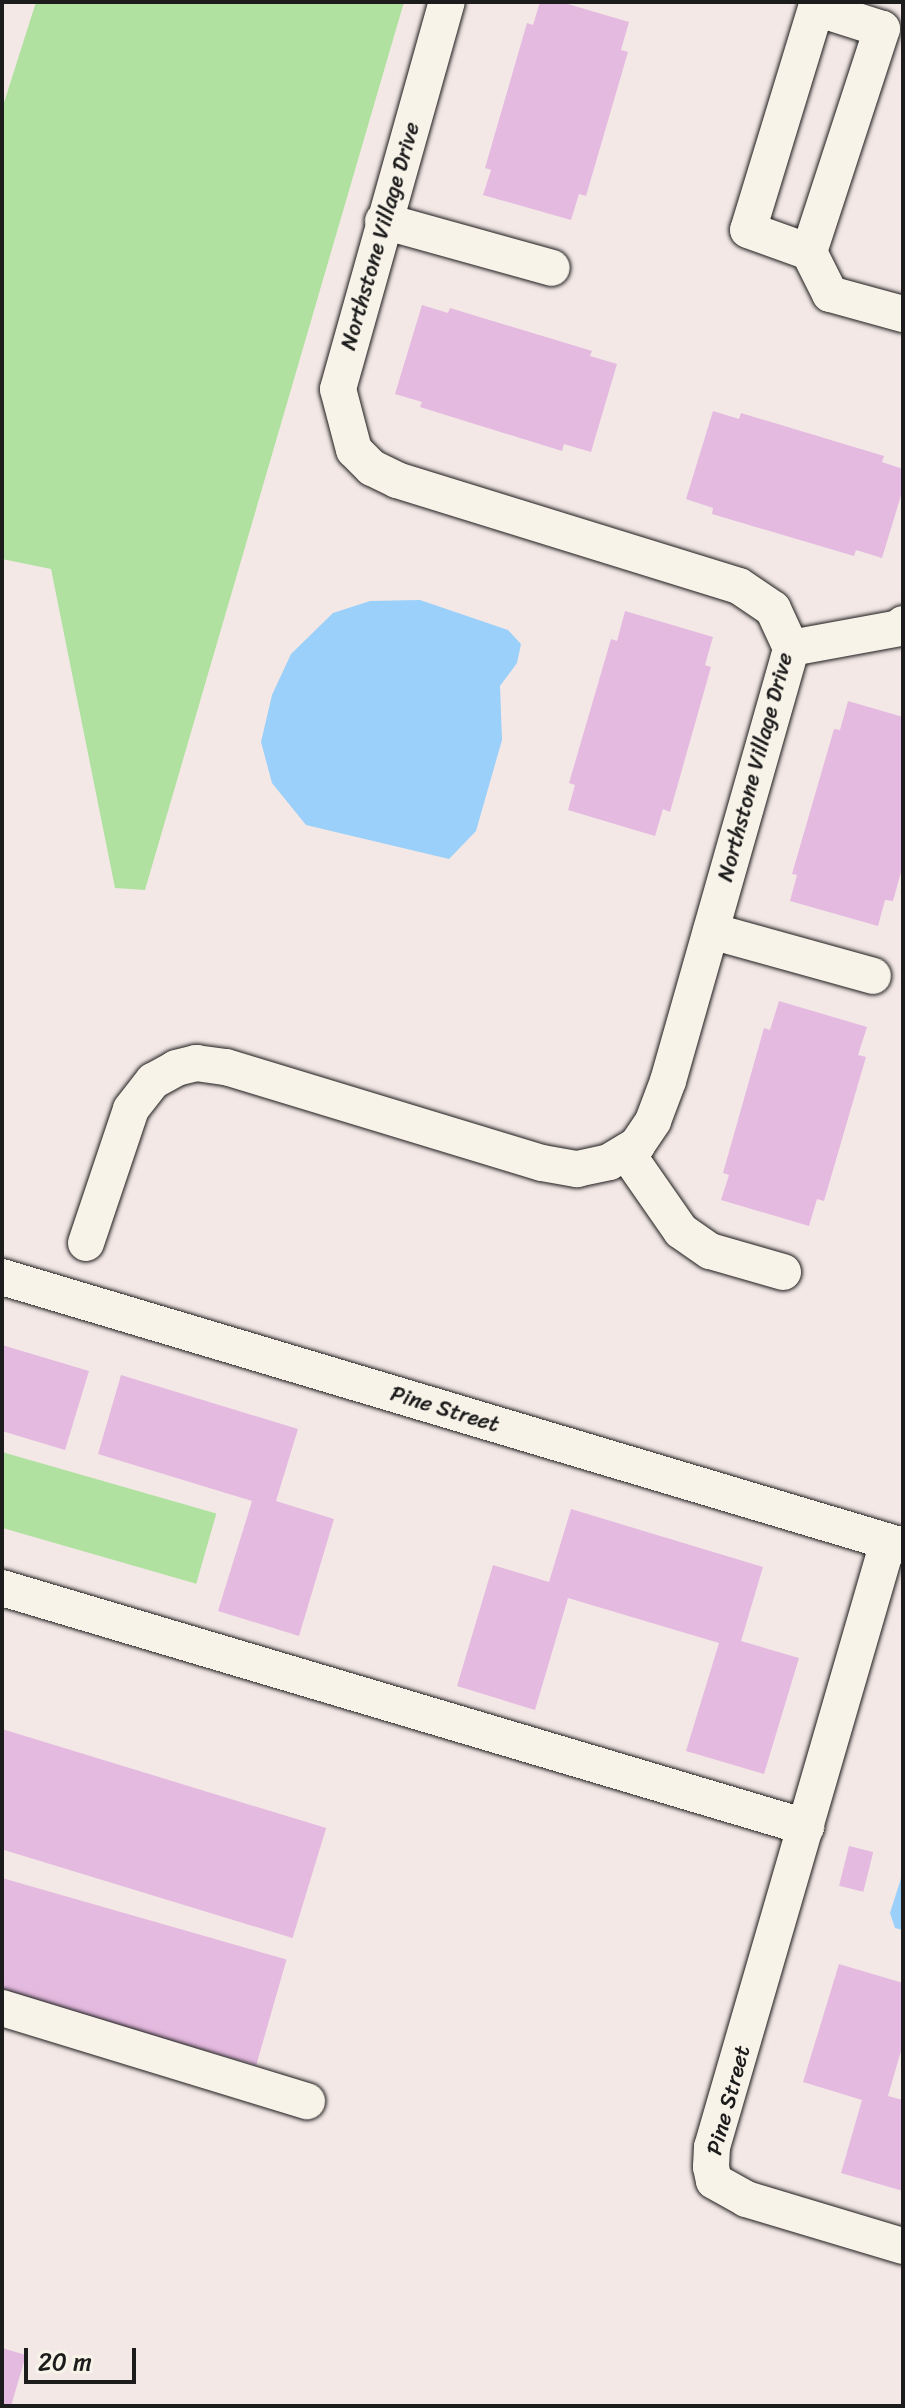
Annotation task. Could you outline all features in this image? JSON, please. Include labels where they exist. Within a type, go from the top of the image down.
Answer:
[{"type":"street","name":"Northstone Village Drive","points":[[86,1243],[131,1109],[153,1081],[196,1063],[226,1067],[542,1163],[577,1169],[626,1152],[653,1121],[711,931],[791,648],[773,609],[739,586],[397,480],[372,468],[354,450],[338,389],[447,2]]},
{"type":"street","points":[[809,252],[882,29],[816,8],[748,230],[809,252],[830,294],[903,314]]},
{"type":"street","points":[[383,221],[552,268]]},
{"type":"street","points":[[791,648],[903,624]]},
{"type":"street","points":[[711,931],[873,976]]},
{"type":"street","points":[[626,1152],[681,1231],[710,1251],[783,1272]]},
{"type":"street","name":"Pine Street","points":[[2,1277],[896,1544],[806,1827],[712,2147],[711,2167],[714,2181],[746,2199],[903,2246]]},
{"type":"street","points":[[2,1588],[806,1827]]},
{"type":"street","points":[[2,2008],[307,2101]]},
{"type":"green space","points":[[36,2],[404,2],[145,890],[115,888],[51,569],[2,559],[2,109]]},
{"type":"green space","points":[[2,1452],[216,1513],[196,1584],[2,1528]]},
{"type":"water","points":[[420,600],[508,630],[521,644],[517,663],[500,686],[502,740],[476,831],[449,859],[306,825],[272,783],[261,742],[272,695],[291,654],[333,613],[370,601]]},
{"type":"water","points":[[903,1872],[903,1930],[895,1928],[890,1913]]},
{"type":"building","points":[[540,2],[561,2],[629,22],[621,50],[628,52],[586,196],[579,194],[571,220],[483,195],[491,170],[485,168],[527,23],[533,25]]},
{"type":"building","points":[[422,305],[448,313],[450,308],[592,351],[590,356],[617,364],[591,452],[564,444],[562,451],[420,407],[422,402],[395,394]]},
{"type":"building","points":[[713,411],[739,419],[741,413],[884,456],[882,462],[903,469],[903,489],[882,558],[856,550],[854,556],[712,514],[713,508],[686,499]]},
{"type":"building","points":[[625,611],[713,637],[705,665],[711,667],[670,812],[663,809],[655,836],[568,810],[575,785],[569,783],[611,639],[617,641]]},
{"type":"building","points":[[848,701],[903,717],[903,865],[893,901],[885,900],[878,926],[790,901],[797,875],[792,874],[834,729],[840,730]]},
{"type":"building","points":[[779,1001],[867,1027],[858,1055],[866,1057],[824,1201],[817,1199],[809,1226],[721,1200],[729,1175],[723,1173],[764,1028],[770,1030]]},
{"type":"building","points":[[2,1345],[89,1371],[65,1450],[2,1431]]},
{"type":"building","points":[[121,1375],[298,1429],[276,1501],[334,1519],[299,1636],[218,1611],[252,1501],[98,1454]]},
{"type":"building","points":[[571,1509],[763,1567],[741,1641],[799,1658],[764,1774],[686,1751],[719,1643],[568,1598],[535,1710],[457,1686],[493,1565],[549,1582]]},
{"type":"building","points":[[2,1729],[326,1828],[293,1938],[2,1849]]},
{"type":"building","points":[[849,1846],[873,1852],[863,1892],[839,1886]]},
{"type":"building","points":[[2,1878],[287,1960],[256,2065],[2,1992]]},
{"type":"building","points":[[839,1964],[903,1983],[903,2044],[888,2096],[903,2100],[903,2191],[841,2173],[862,2100],[803,2082]]},
{"type":"building","points":[[2,2348],[26,2355],[11,2406],[2,2406]]}]
